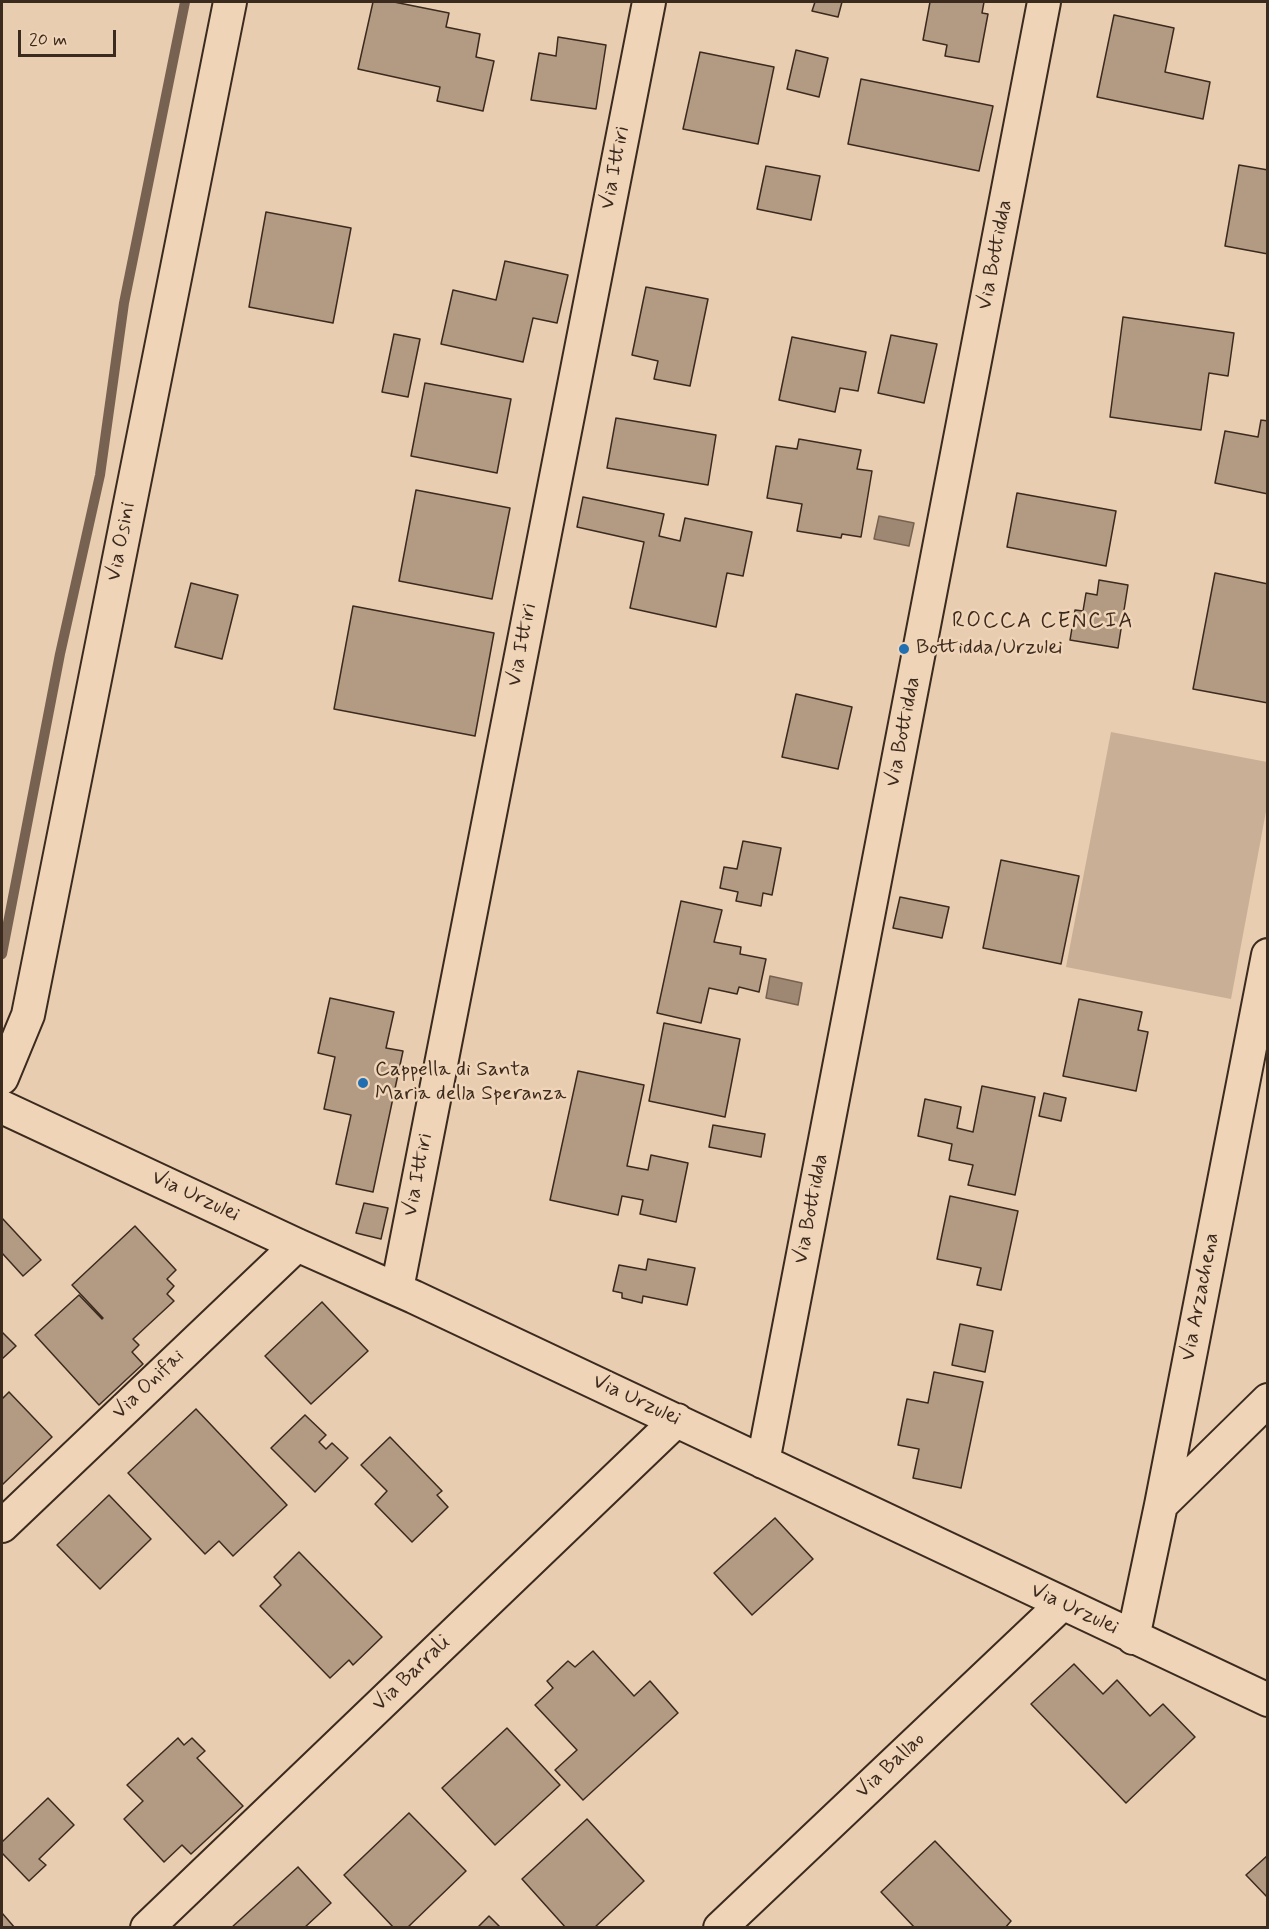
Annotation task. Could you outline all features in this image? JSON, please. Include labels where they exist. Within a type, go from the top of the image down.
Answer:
[{"type":"street","name":"Via Osini","points":[[2,1078],[28,1015],[230,2]]},
{"type":"street","name":"Via Ittiri","points":[[397,1289],[649,2]]},
{"type":"street","name":"Via Bottidda","points":[[764,1462],[1044,2]]},
{"type":"street","name":"Via Arzachena","points":[[1133,1638],[1268,955]]},
{"type":"street","name":"Via Urzulei","points":[[2,1107],[677,1420],[1061,1605],[1268,1701]]},
{"type":"street","name":"Via Onifai","points":[[2,1526],[297,1245]]},
{"type":"street","points":[[1161,1505],[1268,1400]]},
{"type":"street","name":"Via Barrali","points":[[166,1921],[677,1420]]},
{"type":"street","name":"Via Ballao","points":[[720,1928],[1061,1605]]},
{"type":"shaded area","points":[[879,516],[914,523],[909,546],[874,539]]},
{"type":"shaded area","points":[[1111,732],[1267,762],[1267,806],[1231,999],[1066,967]]},
{"type":"shaded area","points":[[770,976],[802,983],[798,1005],[766,998]]},
{"type":"building","points":[[373,2],[394,2],[449,13],[446,27],[480,34],[476,57],[494,61],[483,111],[437,101],[440,87],[358,69]]},
{"type":"building","points":[[815,2],[842,2],[838,17],[812,11]]},
{"type":"building","points":[[930,2],[984,2],[982,13],[988,14],[979,62],[945,56],[947,45],[923,40]]},
{"type":"building","points":[[1114,15],[1174,28],[1165,72],[1210,82],[1203,119],[1097,97]]},
{"type":"building","points":[[558,37],[606,45],[596,109],[531,100],[539,53],[556,56]]},
{"type":"building","points":[[796,50],[828,58],[819,97],[787,89]]},
{"type":"building","points":[[700,52],[774,67],[758,144],[683,129]]},
{"type":"building","points":[[861,79],[993,106],[979,171],[848,144]]},
{"type":"building","points":[[1239,165],[1268,170],[1268,254],[1225,246]]},
{"type":"building","points":[[766,166],[820,176],[811,220],[757,209]]},
{"type":"building","points":[[266,212],[351,228],[333,323],[249,307]]},
{"type":"building","points":[[505,261],[568,275],[557,323],[533,318],[523,362],[441,344],[453,290],[496,300]]},
{"type":"building","points":[[646,287],[708,299],[690,386],[654,379],[658,361],[632,355]]},
{"type":"building","points":[[1123,317],[1234,333],[1228,376],[1209,373],[1201,430],[1110,417]]},
{"type":"building","points":[[394,334],[420,339],[408,397],[382,392]]},
{"type":"building","points":[[891,335],[937,344],[924,403],[878,393]]},
{"type":"building","points":[[792,337],[866,352],[858,391],[840,388],[835,412],[779,400]]},
{"type":"building","points":[[425,383],[511,399],[497,473],[411,456]]},
{"type":"building","points":[[616,418],[716,435],[708,485],[607,468]]},
{"type":"building","points":[[1261,420],[1268,421],[1268,494],[1215,483],[1225,431],[1258,437]]},
{"type":"building","points":[[799,439],[861,450],[857,469],[872,471],[861,537],[842,534],[841,538],[797,531],[802,504],[767,498],[776,446],[797,449]]},
{"type":"building","points":[[416,490],[510,508],[492,599],[399,581]]},
{"type":"building","points":[[1017,493],[1116,511],[1106,566],[1007,547]]},
{"type":"building","points":[[583,497],[664,514],[659,536],[680,541],[685,518],[752,532],[743,576],[727,573],[716,627],[630,608],[644,542],[577,527]]},
{"type":"building","points":[[1215,573],[1268,584],[1268,703],[1193,689]]},
{"type":"building","points":[[1099,580],[1128,585],[1118,648],[1070,640],[1075,610],[1083,611],[1086,593],[1097,595]]},
{"type":"building","points":[[191,583],[238,595],[222,659],[175,647]]},
{"type":"building","points":[[353,606],[494,633],[475,736],[334,709]]},
{"type":"building","points":[[796,694],[852,707],[838,769],[782,757]]},
{"type":"building","points":[[743,841],[781,848],[772,895],[763,893],[761,906],[736,901],[738,892],[720,888],[724,867],[737,869]]},
{"type":"building","points":[[1001,860],[1079,876],[1061,964],[983,948]]},
{"type":"building","points":[[900,897],[949,907],[942,938],[893,928]]},
{"type":"building","points":[[681,901],[722,910],[714,942],[741,947],[740,954],[766,959],[759,992],[739,987],[737,994],[709,988],[701,1023],[657,1013]]},
{"type":"building","name":"Cappella di Santa Maria della Speranza","points":[[330,998],[394,1012],[386,1048],[403,1051],[373,1192],[336,1184],[351,1115],[324,1109],[335,1057],[318,1053]]},
{"type":"building","points":[[1079,999],[1142,1012],[1138,1030],[1148,1032],[1136,1091],[1063,1076]]},
{"type":"building","points":[[664,1023],[740,1039],[725,1117],[649,1101]]},
{"type":"building","points":[[578,1071],[644,1085],[627,1166],[648,1170],[651,1155],[688,1163],[676,1222],[640,1214],[643,1200],[622,1196],[618,1215],[550,1200]]},
{"type":"building","points":[[982,1086],[1035,1097],[1015,1195],[968,1185],[973,1165],[949,1160],[952,1144],[918,1136],[925,1099],[961,1107],[957,1128],[973,1132]]},
{"type":"building","points":[[1044,1093],[1066,1098],[1061,1121],[1039,1116]]},
{"type":"building","points":[[713,1125],[765,1134],[761,1157],[709,1147]]},
{"type":"building","points":[[950,1196],[1018,1211],[1001,1290],[977,1285],[981,1268],[937,1259]]},
{"type":"building","points":[[364,1203],[388,1208],[381,1239],[356,1233]]},
{"type":"building","points":[[2,1218],[41,1260],[23,1276],[2,1253]]},
{"type":"building","points":[[135,1226],[176,1270],[167,1279],[174,1286],[167,1294],[174,1301],[133,1339],[139,1345],[132,1352],[143,1364],[99,1405],[35,1335],[79,1295],[103,1318],[72,1285]]},
{"type":"building","points":[[648,1259],[695,1268],[687,1305],[643,1296],[642,1303],[622,1298],[622,1293],[613,1291],[619,1265],[646,1270]]},
{"type":"building","points":[[322,1302],[368,1351],[311,1404],[265,1356]]},
{"type":"building","points":[[960,1324],[993,1331],[985,1372],[952,1365]]},
{"type":"building","points":[[2,1332],[16,1346],[2,1359]]},
{"type":"building","points":[[934,1372],[983,1382],[961,1488],[913,1478],[919,1449],[898,1445],[907,1399],[928,1403]]},
{"type":"building","points":[[9,1392],[52,1437],[2,1485],[2,1399]]},
{"type":"building","points":[[196,1409],[287,1505],[233,1556],[219,1541],[205,1554],[128,1473]]},
{"type":"building","points":[[305,1415],[326,1435],[319,1442],[326,1449],[332,1443],[348,1458],[315,1492],[271,1448]]},
{"type":"building","points":[[390,1437],[442,1491],[437,1495],[448,1507],[412,1542],[375,1504],[387,1491],[361,1465]]},
{"type":"building","points":[[109,1495],[151,1539],[100,1589],[57,1545]]},
{"type":"building","points":[[775,1518],[813,1559],[752,1615],[714,1573]]},
{"type":"building","points":[[299,1552],[382,1637],[353,1665],[349,1660],[330,1678],[260,1606],[281,1585],[274,1577]]},
{"type":"building","points":[[593,1651],[634,1696],[650,1681],[678,1713],[583,1800],[555,1770],[577,1750],[535,1705],[553,1688],[547,1681],[568,1661],[575,1667]]},
{"type":"building","points":[[1074,1664],[1103,1694],[1117,1680],[1150,1716],[1163,1704],[1195,1737],[1126,1803],[1031,1704]]},
{"type":"building","points":[[507,1728],[560,1785],[495,1845],[442,1788]]},
{"type":"building","points":[[178,1738],[184,1745],[192,1738],[205,1751],[197,1758],[243,1806],[191,1854],[182,1845],[164,1862],[124,1819],[143,1801],[127,1785]]},
{"type":"building","points":[[48,1798],[74,1825],[39,1859],[46,1865],[29,1881],[2,1853],[2,1842]]},
{"type":"building","points":[[409,1813],[466,1871],[407,1928],[394,1928],[344,1875]]},
{"type":"building","points":[[587,1819],[644,1881],[594,1928],[566,1928],[522,1879]]},
{"type":"building","points":[[935,1841],[1011,1921],[1005,1928],[915,1928],[881,1892]]},
{"type":"building","points":[[1268,1855],[1268,1898],[1246,1875]]},
{"type":"building","points":[[298,1867],[331,1903],[304,1928],[231,1928]]},
{"type":"building","points":[[2,1913],[15,1928],[2,1928]]},
{"type":"building","points":[[489,1916],[501,1928],[477,1928]]},
{"type":"waterway","points":[[2,954],[60,654],[100,475],[124,303],[185,2]]},
{"type":"place","name":"Bottidda/Urzulei","points":[[904,649]]},
{"type":"place","name":"Cappella di Santa Maria della Speranza","points":[[363,1083]]},
{"type":"district","name":"ROCCA CENCIA","points":[[1043,622]]}]
